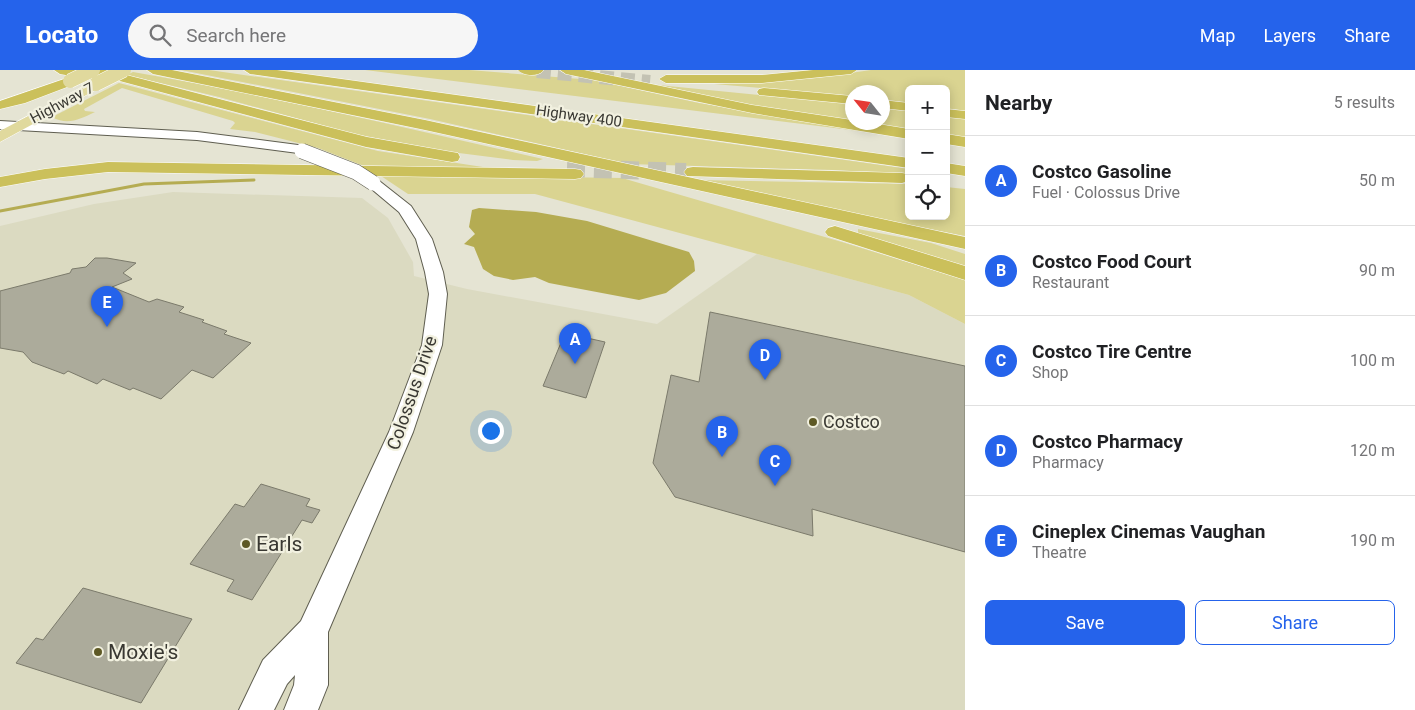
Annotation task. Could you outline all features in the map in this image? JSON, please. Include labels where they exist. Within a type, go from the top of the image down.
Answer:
[{"type":"highway","points":[[60,70],[124,82],[139,82]]},
{"type":"highway","points":[[92,70],[381,146],[468,160],[572,167],[965,242]]},
{"type":"highway","points":[[154,70],[425,126],[572,167],[815,226],[965,273]]},
{"type":"highway","name":"Highway 400","points":[[250,70],[905,162]]},
{"type":"highway","name":"Highway 400","points":[[326,70],[573,101]]},
{"type":"highway","points":[[566,70],[752,109],[905,133]]},
{"type":"highway","points":[[636,77],[707,80],[762,79],[851,70]]},
{"type":"highway","points":[[0,105],[20,100],[70,81]]},
{"type":"highway","points":[[650,82],[845,99]]},
{"type":"highway","points":[[890,105],[905,107]]},
{"type":"highway","points":[[950,113],[965,115]]},
{"type":"highway","points":[[770,126],[905,143]]},
{"type":"highway","points":[[950,140],[965,142]]},
{"type":"highway","points":[[950,149],[965,151]]},
{"type":"highway","points":[[0,182],[45,174],[108,167],[572,167]]},
{"type":"highway","points":[[950,169],[965,171]]},
{"type":"highway","points":[[686,172],[826,174],[905,179]]},
{"type":"highway","points":[[950,182],[965,183]]},
{"type":"main road","name":"Highway 7","points":[[0,116],[92,70]]},
{"type":"main road","name":"Highway 7","points":[[0,137],[124,70]]},
{"type":"street","name":"Colossus Drive","points":[[36,117],[36,120],[51,126]]},
{"type":"street","name":"Colossus Drive","points":[[0,125],[72,127],[221,138],[300,150],[356,172],[374,183],[405,209],[424,239],[434,272],[438,294],[436,318],[432,345],[401,432],[312,632],[274,672],[256,710]]},
{"type":"street","name":"Colossus Drive","points":[[301,710],[311,685],[312,632]]},
{"type":"shaded area","points":[[181,70],[209,70],[905,168],[905,174],[628,164],[430,119]]},
{"type":"shaded area","points":[[365,70],[469,70],[593,80],[699,103],[845,129]]},
{"type":"shaded area","points":[[871,70],[965,70],[965,111],[950,109],[950,85],[905,85],[905,103],[890,101],[890,85],[845,85],[845,95],[714,84],[816,78]]},
{"type":"shaded area","points":[[133,72],[288,102],[543,159],[537,161],[513,160],[451,152],[354,134],[219,97],[127,75]]},
{"type":"shaded area","points":[[119,83],[378,151],[496,169],[364,166],[318,148],[255,132],[230,129],[235,123],[233,121],[122,88],[84,109],[85,111],[95,112],[84,117],[74,121],[63,121],[52,117]]},
{"type":"shaded area","points":[[658,85],[845,103],[845,121],[745,104]]},
{"type":"shaded area","points":[[890,108],[905,110],[905,130],[890,128]]},
{"type":"shaded area","points":[[950,117],[965,119],[965,139],[950,137]]},
{"type":"shaded area","points":[[378,174],[622,178],[965,280],[965,324],[909,295],[535,194],[408,194]]},
{"type":"shaded area","points":[[697,180],[905,184],[905,220],[950,220],[950,187],[965,189],[965,236],[842,212]]},
{"type":"shaded area","points":[[173,192],[362,198],[388,218],[413,262],[414,276],[467,289],[657,324],[757,254],[909,295],[965,324],[965,710],[0,710],[0,226],[94,204]]},
{"type":"shaded area","points":[[479,208],[536,212],[587,221],[689,252],[694,261],[695,271],[666,293],[639,300],[549,283],[535,277],[513,280],[494,276],[483,269],[474,247],[464,244],[475,234],[469,227],[472,210]]},
{"type":"shaded area","points":[[858,229],[931,243],[965,254],[965,266],[858,233]]},
{"type":"building","points":[[95,258],[136,263],[123,273],[132,279],[112,287],[149,302],[157,299],[184,307],[179,312],[204,320],[202,322],[227,331],[224,334],[251,343],[213,378],[192,370],[161,399],[133,388],[130,390],[103,379],[97,384],[68,371],[64,374],[32,362],[23,352],[0,348],[0,291],[70,273],[72,269],[86,267]]},
{"type":"building","name":"Costco","points":[[710,312],[965,366],[965,552],[812,509],[813,536],[675,497],[653,463],[671,375],[699,382]]},
{"type":"building","points":[[565,333],[605,342],[586,398],[543,386]]},
{"type":"building","name":"Earls","points":[[261,484],[310,499],[306,506],[320,510],[312,523],[302,520],[252,600],[227,591],[234,580],[190,564],[235,504],[244,507]]},
{"type":"building","name":"Moxie's","points":[[83,588],[192,619],[141,703],[16,663],[36,638],[43,640]]},
{"type":"waterway","points":[[0,211],[144,184],[254,180]]},
{"type":"tunnel","points":[[537,71],[650,82]]},
{"type":"tunnel","points":[[567,168],[686,172]]},
{"type":"place","name":"Cineplex Cinemas Vaughan","points":[[107,327]]},
{"type":"place","name":"Costco Gasoline","points":[[575,364]]},
{"type":"place","name":"Costco Pharmacy","points":[[765,380]]},
{"type":"place","name":"Costco","points":[[813,422]]},
{"type":"place","name":"Costco Food Court","points":[[722,457]]},
{"type":"place","name":"Costco Tire Centre","points":[[775,486]]},
{"type":"place","name":"Earls","points":[[246,544]]},
{"type":"place","name":"Moxie's","points":[[98,652]]}]
